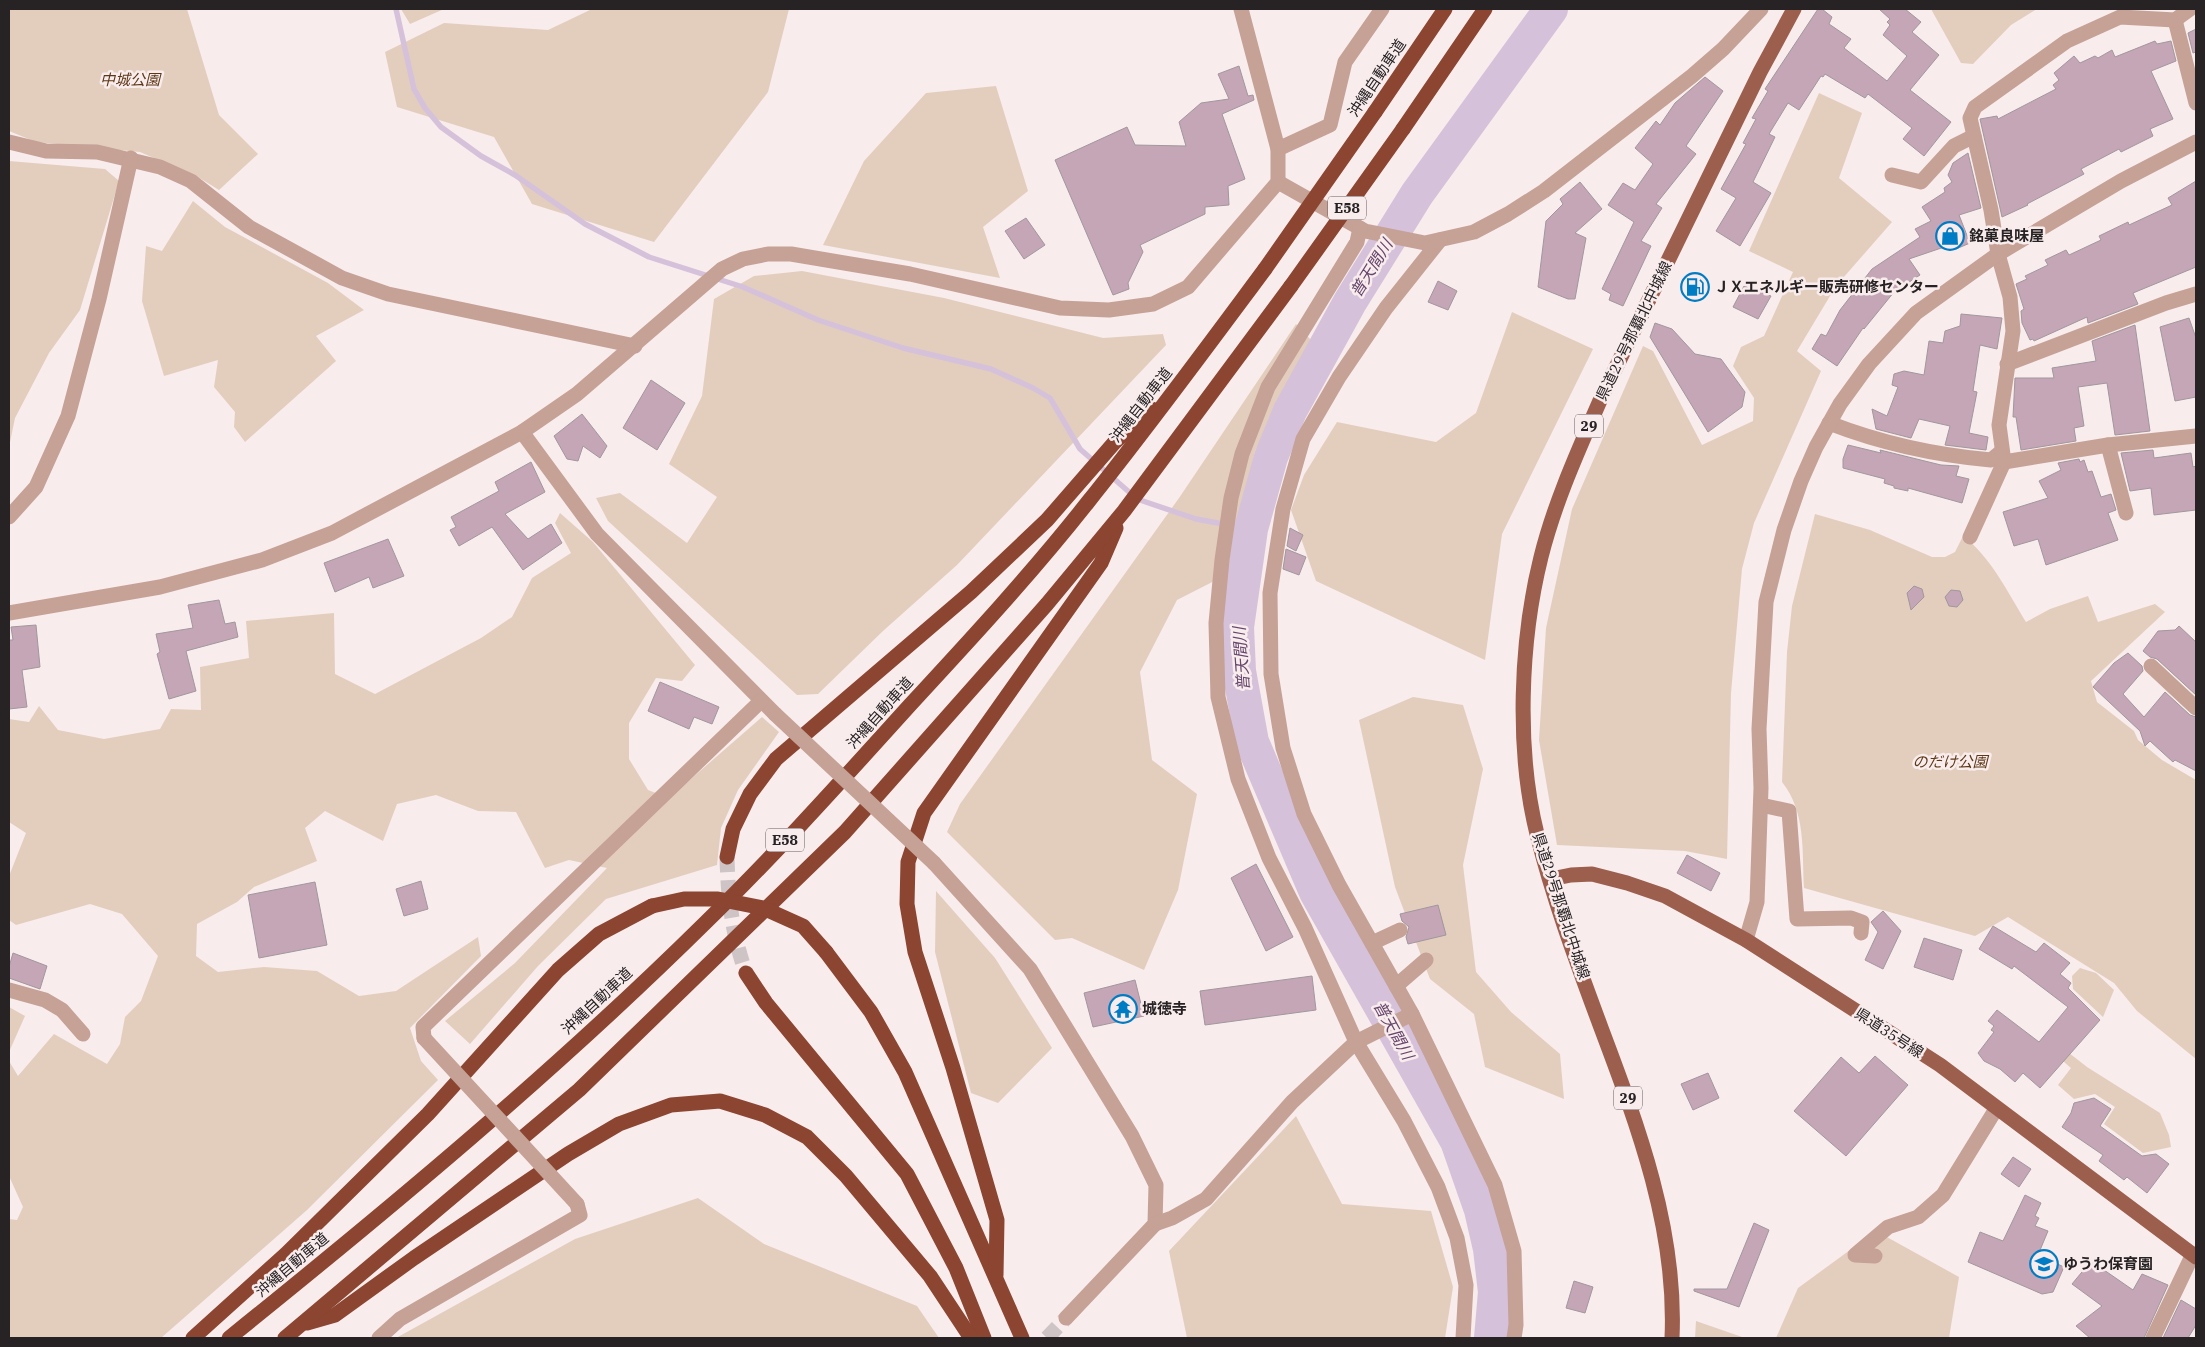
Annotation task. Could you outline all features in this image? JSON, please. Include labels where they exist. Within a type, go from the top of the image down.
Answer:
[{"type":"highway","name":"沖縄自動車道","points":[[229,1338],[312,1271],[558,1061],[704,924],[816,808],[1008,599],[1087,504],[1180,383],[1265,268],[1445,9]]},
{"type":"highway","name":"E58","points":[[285,1338],[580,1090],[845,832],[1040,611],[1124,511],[1291,286],[1403,129],[1485,9]]},
{"type":"highway","points":[[727,857],[733,829],[750,794],[776,759],[971,592],[1047,520],[1114,443],[1180,383]]},
{"type":"highway","points":[[996,1275],[997,1220],[953,1068],[915,952],[907,904],[908,862],[924,813],[1101,563],[1124,511]]},
{"type":"highway","points":[[193,1338],[286,1254],[428,1114],[558,970],[599,934],[652,906],[684,899],[718,900],[763,908],[803,926],[826,952],[871,1012],[905,1072],[996,1275],[1022,1338]]},
{"type":"highway","points":[[746,973],[766,1004],[907,1174],[956,1268],[984,1338]]},
{"type":"highway","points":[[302,1324],[335,1315],[414,1258],[568,1154],[619,1124],[671,1105],[720,1102],[765,1115],[807,1137],[846,1176],[930,1276],[971,1338]]},
{"type":"main road","name":"県道29号那覇北中城線","points":[[1672,1338],[1672,1284],[1662,1215],[1629,1100],[1572,946],[1537,833],[1528,785],[1523,721],[1526,651],[1541,558],[1558,500],[1602,396],[1760,72],[1794,9]]},
{"type":"main road","name":"県道35号線","points":[[1550,879],[1592,874],[1627,883],[1665,896],[1746,940],[1940,1065],[1996,1109],[2194,1256]]},
{"type":"street","points":[[9,613],[160,587],[262,560],[332,533],[522,432],[577,394],[635,346],[722,269],[743,259],[768,254],[791,254],[910,274],[1060,308],[1109,310],[1153,304],[1188,287],[1278,182],[1278,149],[1241,9]]},
{"type":"street","points":[[1278,149],[1330,125],[1345,62],[1382,9]]},
{"type":"street","points":[[1278,182],[1363,229],[1432,241],[1474,232],[1508,214],[1544,191],[1692,76],[1723,49],[1761,9]]},
{"type":"street","points":[[1970,537],[2003,456],[1999,425],[2013,332],[2010,297],[1998,254],[1991,210],[1970,118],[1975,107],[2068,41],[2120,17],[2174,20],[2190,9]]},
{"type":"street","points":[[2174,20],[2196,103]]},
{"type":"street","points":[[1892,175],[1921,182],[1954,146],[1974,136]]},
{"type":"street","points":[[9,142],[46,151],[97,152],[131,158],[160,167],[191,181],[249,227],[342,278],[364,286],[398,296],[635,346]]},
{"type":"street","points":[[1746,940],[1757,902],[1760,805],[1759,729],[1766,602],[1784,530],[1800,481],[1829,423],[1869,364],[1916,313],[1998,254],[2121,181],[2196,142]]},
{"type":"street","points":[[9,517],[36,487],[68,416],[99,299],[131,158]]},
{"type":"street","points":[[1363,229],[1358,242],[1268,387],[1242,454],[1229,510],[1216,622],[1218,697],[1238,779],[1269,858],[1305,928],[1357,1042],[1404,1121],[1434,1179],[1457,1238],[1466,1285],[1463,1338]]},
{"type":"street","points":[[1432,241],[1339,377],[1303,439],[1283,510],[1270,593],[1271,674],[1284,748],[1304,814],[1339,885],[1411,1014],[1495,1185],[1514,1251],[1516,1325],[1514,1338]]},
{"type":"street","points":[[2007,364],[2166,303],[2196,294]]},
{"type":"street","points":[[1829,423],[1872,440],[1945,456],[1991,460],[2003,456],[2196,436]]},
{"type":"street","points":[[522,432],[597,534],[761,701],[934,863],[1030,969],[1132,1136],[1156,1186],[1155,1224]]},
{"type":"street","points":[[2108,445],[2126,513]]},
{"type":"street","points":[[2151,666],[2196,708]]},
{"type":"street","points":[[379,1338],[400,1319],[580,1216],[577,1204],[424,1038],[423,1027],[761,701]]},
{"type":"street","points":[[1760,805],[1789,811],[1797,919],[1851,918],[1862,922],[1861,933]]},
{"type":"street","points":[[1372,943],[1400,930]]},
{"type":"street","points":[[1396,986],[1426,960]]},
{"type":"street","points":[[9,990],[45,1000],[62,1010],[83,1034]]},
{"type":"street","points":[[1066,1318],[1155,1224],[1172,1218],[1206,1199],[1292,1102],[1357,1042],[1411,1014]]},
{"type":"street","points":[[1875,1256],[1855,1255],[1888,1227],[1918,1217],[1943,1194],[1996,1109]]},
{"type":"street","points":[[2153,1338],[2194,1256]]},
{"type":"green space","name":"中城公園","points":[[9,9],[187,9],[219,115],[258,154],[219,190],[198,177],[140,152],[36,142],[9,131]]},
{"type":"green space","points":[[401,9],[444,9],[410,24]]},
{"type":"green space","points":[[592,9],[789,9],[768,92],[654,242],[532,204],[494,137],[397,107],[385,52],[444,23],[548,30]]},
{"type":"green space","points":[[1931,9],[2037,9],[2011,25],[1973,64],[1961,63]]},
{"type":"green space","points":[[996,86],[1028,191],[983,227],[1000,278],[823,245],[864,161],[926,93]]},
{"type":"green space","points":[[1819,93],[1862,113],[1839,178],[1892,222],[1836,286],[1797,351],[1821,371],[1754,523],[1742,569],[1731,693],[1727,859],[1685,851],[1557,845],[1539,740],[1546,628],[1572,509],[1643,346],[1653,351],[1702,445],[1753,421],[1754,398],[1733,366],[1741,347],[1764,336],[1793,272],[1749,251]]},
{"type":"green space","points":[[9,161],[105,169],[119,181],[80,310],[49,353],[15,418],[9,447]]},
{"type":"green space","points":[[193,201],[225,227],[328,283],[364,310],[316,336],[336,361],[245,442],[234,427],[235,412],[214,387],[218,360],[164,376],[142,301],[146,246],[162,251]]},
{"type":"green space","points":[[802,271],[944,298],[1103,338],[1163,334],[1166,345],[957,565],[883,631],[818,694],[797,695],[608,521],[596,498],[620,493],[687,543],[717,497],[669,464],[702,396],[714,299],[754,276]]},
{"type":"green space","points":[[1512,312],[1593,349],[1502,534],[1485,660],[1316,581],[1291,510],[1304,475],[1337,422],[1436,442],[1476,413]]},
{"type":"green space","points":[[1296,324],[1312,341],[1255,451],[1228,574],[1177,600],[1140,672],[1152,760],[1197,794],[1178,890],[1144,970],[1072,938],[1055,940],[947,832],[960,804],[1179,498]]},
{"type":"green space","points":[[560,513],[593,542],[695,665],[682,681],[656,678],[629,723],[629,759],[648,790],[669,798],[762,717],[779,732],[738,790],[721,828],[717,865],[606,899],[538,966],[470,1044],[445,1021],[515,963],[607,868],[569,860],[545,868],[516,812],[478,811],[436,795],[397,804],[383,841],[325,811],[305,828],[317,861],[254,887],[237,902],[197,924],[196,956],[218,972],[264,967],[317,971],[359,996],[396,991],[478,937],[481,956],[410,1028],[421,1061],[438,1080],[307,1210],[161,1338],[9,1338],[9,1219],[17,1220],[23,1207],[9,1176],[9,1061],[18,1076],[54,1034],[107,1064],[120,1044],[125,1017],[141,1001],[158,956],[122,914],[90,904],[16,925],[9,920],[9,876],[26,833],[9,822],[9,719],[29,722],[39,706],[58,730],[104,739],[160,729],[171,709],[201,710],[200,667],[249,658],[246,621],[334,613],[335,674],[375,694],[481,638],[512,617],[532,578],[571,553],[555,523]]},
{"type":"green space","name":"のだけ公園","points":[[1815,514],[1870,530],[1932,557],[1945,557],[1955,552],[1963,536],[1982,554],[2006,588],[2026,622],[2050,609],[2088,596],[2098,622],[2155,604],[2165,612],[2091,681],[2097,702],[2134,731],[2138,740],[2162,760],[2196,780],[2196,1059],[2137,1011],[2114,983],[2008,917],[1975,936],[1804,888],[1799,819],[1790,794],[1782,782],[1787,652],[1792,606]]},
{"type":"green space","points":[[1413,697],[1463,705],[1483,769],[1463,865],[1476,972],[1511,1012],[1560,1054],[1564,1099],[1485,1067],[1474,1014],[1430,979],[1395,887],[1359,720]]},
{"type":"green space","points":[[936,891],[995,958],[1052,1048],[998,1103],[971,1093],[935,952]]},
{"type":"green space","points":[[2080,968],[2096,973],[2114,990],[2103,1017],[2073,989],[2072,976]]},
{"type":"green space","points":[[9,1007],[25,1016],[9,1052]]},
{"type":"green space","points":[[2046,1035],[2087,1067],[2160,1113],[2169,1135],[2171,1147],[2143,1153],[2104,1124],[2115,1107],[2095,1094],[2074,1099],[2058,1085],[2071,1068],[2042,1043]]},
{"type":"green space","points":[[1296,1116],[1342,1204],[1431,1211],[1453,1287],[1445,1338],[1187,1338],[1169,1251]]},
{"type":"green space","points":[[698,1198],[764,1244],[917,1306],[939,1338],[396,1338],[575,1239]]},
{"type":"green space","points":[[1876,1231],[1959,1277],[1949,1338],[1776,1338],[1798,1288]]},
{"type":"green space","points":[[1696,1321],[1745,1338],[1695,1338]]},
{"type":"building","points":[[1818,9],[1822,9],[1832,17],[1829,24],[1851,39],[1844,48],[1887,81],[1907,56],[1883,35],[1890,25],[1887,22],[1890,19],[1879,9],[1905,9],[1921,22],[1912,32],[1939,55],[1910,90],[1951,122],[1924,156],[1903,139],[1912,128],[1868,94],[1865,98],[1825,74],[1823,77],[1821,76],[1799,110],[1788,103],[1769,134],[1775,137],[1753,182],[1771,193],[1740,246],[1716,231],[1736,198],[1721,189],[1746,144],[1743,143],[1756,119],[1752,118],[1768,91],[1765,89]]},
{"type":"building","points":[[2196,29],[2196,52],[2193,53],[2188,33]]},
{"type":"building","points":[[2155,41],[2157,44],[2171,41],[2176,61],[2151,71],[2173,119],[2150,129],[2153,136],[2121,152],[2119,149],[2081,169],[2084,174],[2002,217],[1980,119],[1997,116],[1998,119],[2056,89],[2053,85],[2059,80],[2054,73],[2074,56],[2080,63],[2095,56],[2098,58],[2112,50],[2115,57]]},
{"type":"building","points":[[1239,66],[1248,96],[1253,95],[1254,100],[1222,114],[1245,179],[1228,186],[1229,205],[1205,207],[1205,214],[1140,245],[1143,252],[1128,283],[1129,289],[1113,295],[1055,160],[1127,127],[1135,145],[1186,146],[1179,122],[1201,103],[1229,99],[1218,74]]},
{"type":"building","points":[[1705,77],[1723,91],[1686,146],[1696,154],[1656,204],[1662,208],[1641,241],[1651,246],[1623,306],[1609,300],[1611,294],[1602,289],[1634,222],[1608,205],[1623,183],[1635,190],[1653,164],[1635,148],[1656,121],[1660,125],[1675,103]]},
{"type":"building","points":[[1968,153],[1981,208],[1959,215],[1970,243],[1956,249],[1953,244],[1909,259],[1920,275],[1894,292],[1863,328],[1837,366],[1812,349],[1821,334],[1826,336],[1840,310],[1872,269],[1920,237],[1915,229],[1931,221],[1922,207],[1945,192],[1944,188],[1952,182],[1948,175],[1953,163]]},
{"type":"building","points":[[2196,181],[2196,267],[2133,293],[2138,304],[2088,323],[2087,317],[2034,341],[2033,339],[2030,340],[2022,323],[2021,311],[2024,309],[2016,284],[2027,279],[2025,276],[2048,265],[2045,260],[2066,250],[2069,255],[2101,240],[2099,236],[2128,222],[2129,225],[2172,205],[2168,198]]},
{"type":"building","points":[[1580,182],[1602,209],[1575,233],[1586,238],[1575,299],[1568,299],[1538,287],[1546,221],[1563,204],[1560,199]]},
{"type":"building","points":[[1026,218],[1045,245],[1024,259],[1005,231]]},
{"type":"building","points":[[1438,281],[1457,291],[1448,310],[1428,302]]},
{"type":"building","points":[[1744,286],[1771,296],[1758,319],[1733,307]]},
{"type":"building","points":[[1961,314],[2002,318],[1997,349],[1980,345],[1973,391],[1977,392],[1969,433],[1988,437],[1986,450],[1945,445],[1950,426],[1919,419],[1911,438],[1876,429],[1872,409],[1887,416],[1898,387],[1892,385],[1894,374],[1904,371],[1924,375],[1929,341],[1943,343],[1945,331],[1960,326]]},
{"type":"building","points":[[2189,318],[2196,338],[2196,397],[2175,401],[2160,327]]},
{"type":"building","points":[[1655,323],[1672,329],[1695,354],[1721,359],[1745,392],[1742,407],[1708,432],[1650,337]]},
{"type":"building","points":[[2135,325],[2150,431],[2115,435],[2107,383],[2078,387],[2084,426],[2074,428],[2076,441],[2021,450],[2016,417],[2013,417],[2015,378],[2054,378],[2052,368],[2096,361],[2092,341]]},
{"type":"building","points":[[651,380],[685,403],[657,450],[623,428]]},
{"type":"building","points":[[582,414],[607,446],[600,458],[583,446],[578,461],[567,459],[554,436]]},
{"type":"building","points":[[1848,445],[1881,453],[1880,450],[1941,465],[1959,466],[1956,476],[1969,479],[1962,503],[1908,488],[1908,491],[1894,488],[1894,486],[1884,483],[1885,479],[1843,468],[1843,459]]},
{"type":"building","points":[[2153,450],[2154,458],[2191,453],[2193,467],[2196,466],[2196,510],[2154,515],[2151,488],[2130,491],[2121,453]]},
{"type":"building","points":[[2079,459],[2080,462],[2084,460],[2088,472],[2092,471],[2101,497],[2111,494],[2116,510],[2108,513],[2118,540],[2046,565],[2038,539],[2014,546],[2003,512],[2048,498],[2039,481],[2061,470],[2058,463]]},
{"type":"building","points":[[531,462],[545,492],[505,514],[528,539],[551,524],[562,543],[523,570],[492,527],[459,546],[450,530],[456,527],[451,517],[499,491],[495,482]]},
{"type":"building","points":[[1290,528],[1303,535],[1296,551],[1287,546]]},
{"type":"building","points":[[388,539],[404,576],[373,588],[369,577],[335,592],[324,563]]},
{"type":"building","points":[[1286,549],[1306,557],[1299,575],[1283,569]]},
{"type":"building","points":[[1914,586],[1922,589],[1924,597],[1911,610],[1907,593]]},
{"type":"building","points":[[1951,590],[1960,591],[1963,600],[1957,607],[1949,606],[1945,597]]},
{"type":"building","points":[[219,600],[225,624],[235,622],[238,637],[186,651],[196,691],[169,699],[157,654],[160,652],[156,634],[193,628],[188,605]]},
{"type":"building","points":[[36,625],[40,667],[22,670],[27,707],[9,709],[9,640],[13,640],[11,627]]},
{"type":"building","points":[[2179,626],[2196,642],[2196,695],[2157,659],[2150,657],[2143,651],[2158,631],[2175,630]]},
{"type":"building","points":[[2128,653],[2142,666],[2143,671],[2123,694],[2144,717],[2165,692],[2190,715],[2196,717],[2196,771],[2175,760],[2173,762],[2150,741],[2145,746],[2140,731],[2093,687],[2114,663]]},
{"type":"building","points":[[660,682],[719,707],[712,724],[694,717],[689,729],[648,711]]},
{"type":"building","points":[[1687,855],[1720,873],[1711,891],[1677,873]]},
{"type":"building","points":[[1256,864],[1293,937],[1266,951],[1231,878]]},
{"type":"building","points":[[421,881],[428,909],[404,916],[396,889]]},
{"type":"building","points":[[315,882],[327,945],[259,958],[248,895]]},
{"type":"building","points":[[1438,905],[1446,935],[1408,944],[1406,937],[1409,927],[1402,921],[1400,914]]},
{"type":"building","points":[[1883,911],[1901,931],[1883,969],[1865,960],[1878,932],[1871,922]]},
{"type":"building","points":[[1993,926],[2036,952],[2044,943],[2070,963],[2060,974],[2071,983],[2068,988],[2100,1020],[2040,1088],[2023,1073],[2015,1082],[2000,1069],[1984,1061],[1978,1053],[1994,1032],[1991,1030],[1994,1026],[1988,1021],[1997,1010],[2039,1042],[2068,1007],[2014,966],[2012,969],[1979,949]]},
{"type":"building","points":[[1924,938],[1962,950],[1953,980],[1914,967]]},
{"type":"building","points":[[13,953],[47,966],[40,989],[9,978],[9,967]]},
{"type":"building","points":[[1312,976],[1316,1010],[1205,1025],[1200,991]]},
{"type":"building","points":[[1135,980],[1144,1016],[1093,1027],[1084,993]]},
{"type":"building","points":[[1875,1056],[1908,1085],[1846,1156],[1794,1111],[1841,1057],[1859,1073]]},
{"type":"building","points":[[1708,1073],[1719,1098],[1693,1110],[1681,1084]]},
{"type":"building","points":[[2094,1098],[2111,1109],[2100,1126],[2142,1156],[2156,1154],[2169,1164],[2147,1193],[2127,1177],[2124,1180],[2099,1161],[2103,1155],[2062,1127],[2071,1113],[2074,1103]]},
{"type":"building","points":[[2013,1157],[2031,1169],[2019,1187],[2001,1174]]},
{"type":"building","points":[[2025,1195],[2041,1203],[2035,1216],[2039,1218],[2035,1226],[2048,1231],[2038,1255],[2064,1267],[2053,1292],[2042,1294],[1968,1262],[1980,1232],[2003,1241]]},
{"type":"building","points":[[1754,1223],[1769,1230],[1739,1307],[1694,1291],[1694,1289],[1727,1289]]},
{"type":"building","points":[[2091,1261],[2133,1290],[2142,1274],[2168,1285],[2144,1338],[2090,1338],[2076,1326],[2102,1306],[2072,1284]]},
{"type":"building","points":[[1574,1281],[1593,1287],[1585,1313],[1566,1308]]},
{"type":"building","points":[[2181,1300],[2196,1309],[2196,1325],[2188,1338],[2163,1338]]},
{"type":"waterway","points":[[396,9],[414,89],[425,108],[441,127],[481,156],[515,175],[585,224],[649,257],[743,287],[818,320],[903,348],[991,369],[1033,388],[1050,398],[1080,449],[1137,499],[1196,519],[1251,529]]},
{"type":"waterway","name":"普天間川","points":[[1491,1338],[1495,1292],[1490,1249],[1481,1210],[1457,1141],[1316,892],[1252,742],[1239,671],[1237,627],[1251,529],[1271,457],[1290,411],[1350,302],[1417,194],[1551,9]]},
{"type":"tunnel","points":[[727,857],[728,887],[732,916],[737,944],[746,973]]},
{"type":"tunnel","points":[[1047,1338],[1066,1318]]},
{"type":"place","name":"銘菓良味屋","points":[[1950,236]]},
{"type":"place","name":"ＪＸエネルギー販売研修センター","points":[[1695,287]]},
{"type":"place","name":"城徳寺","points":[[1123,1009]]},
{"type":"place","name":"ゆうわ保育園","points":[[2044,1264]]}]
